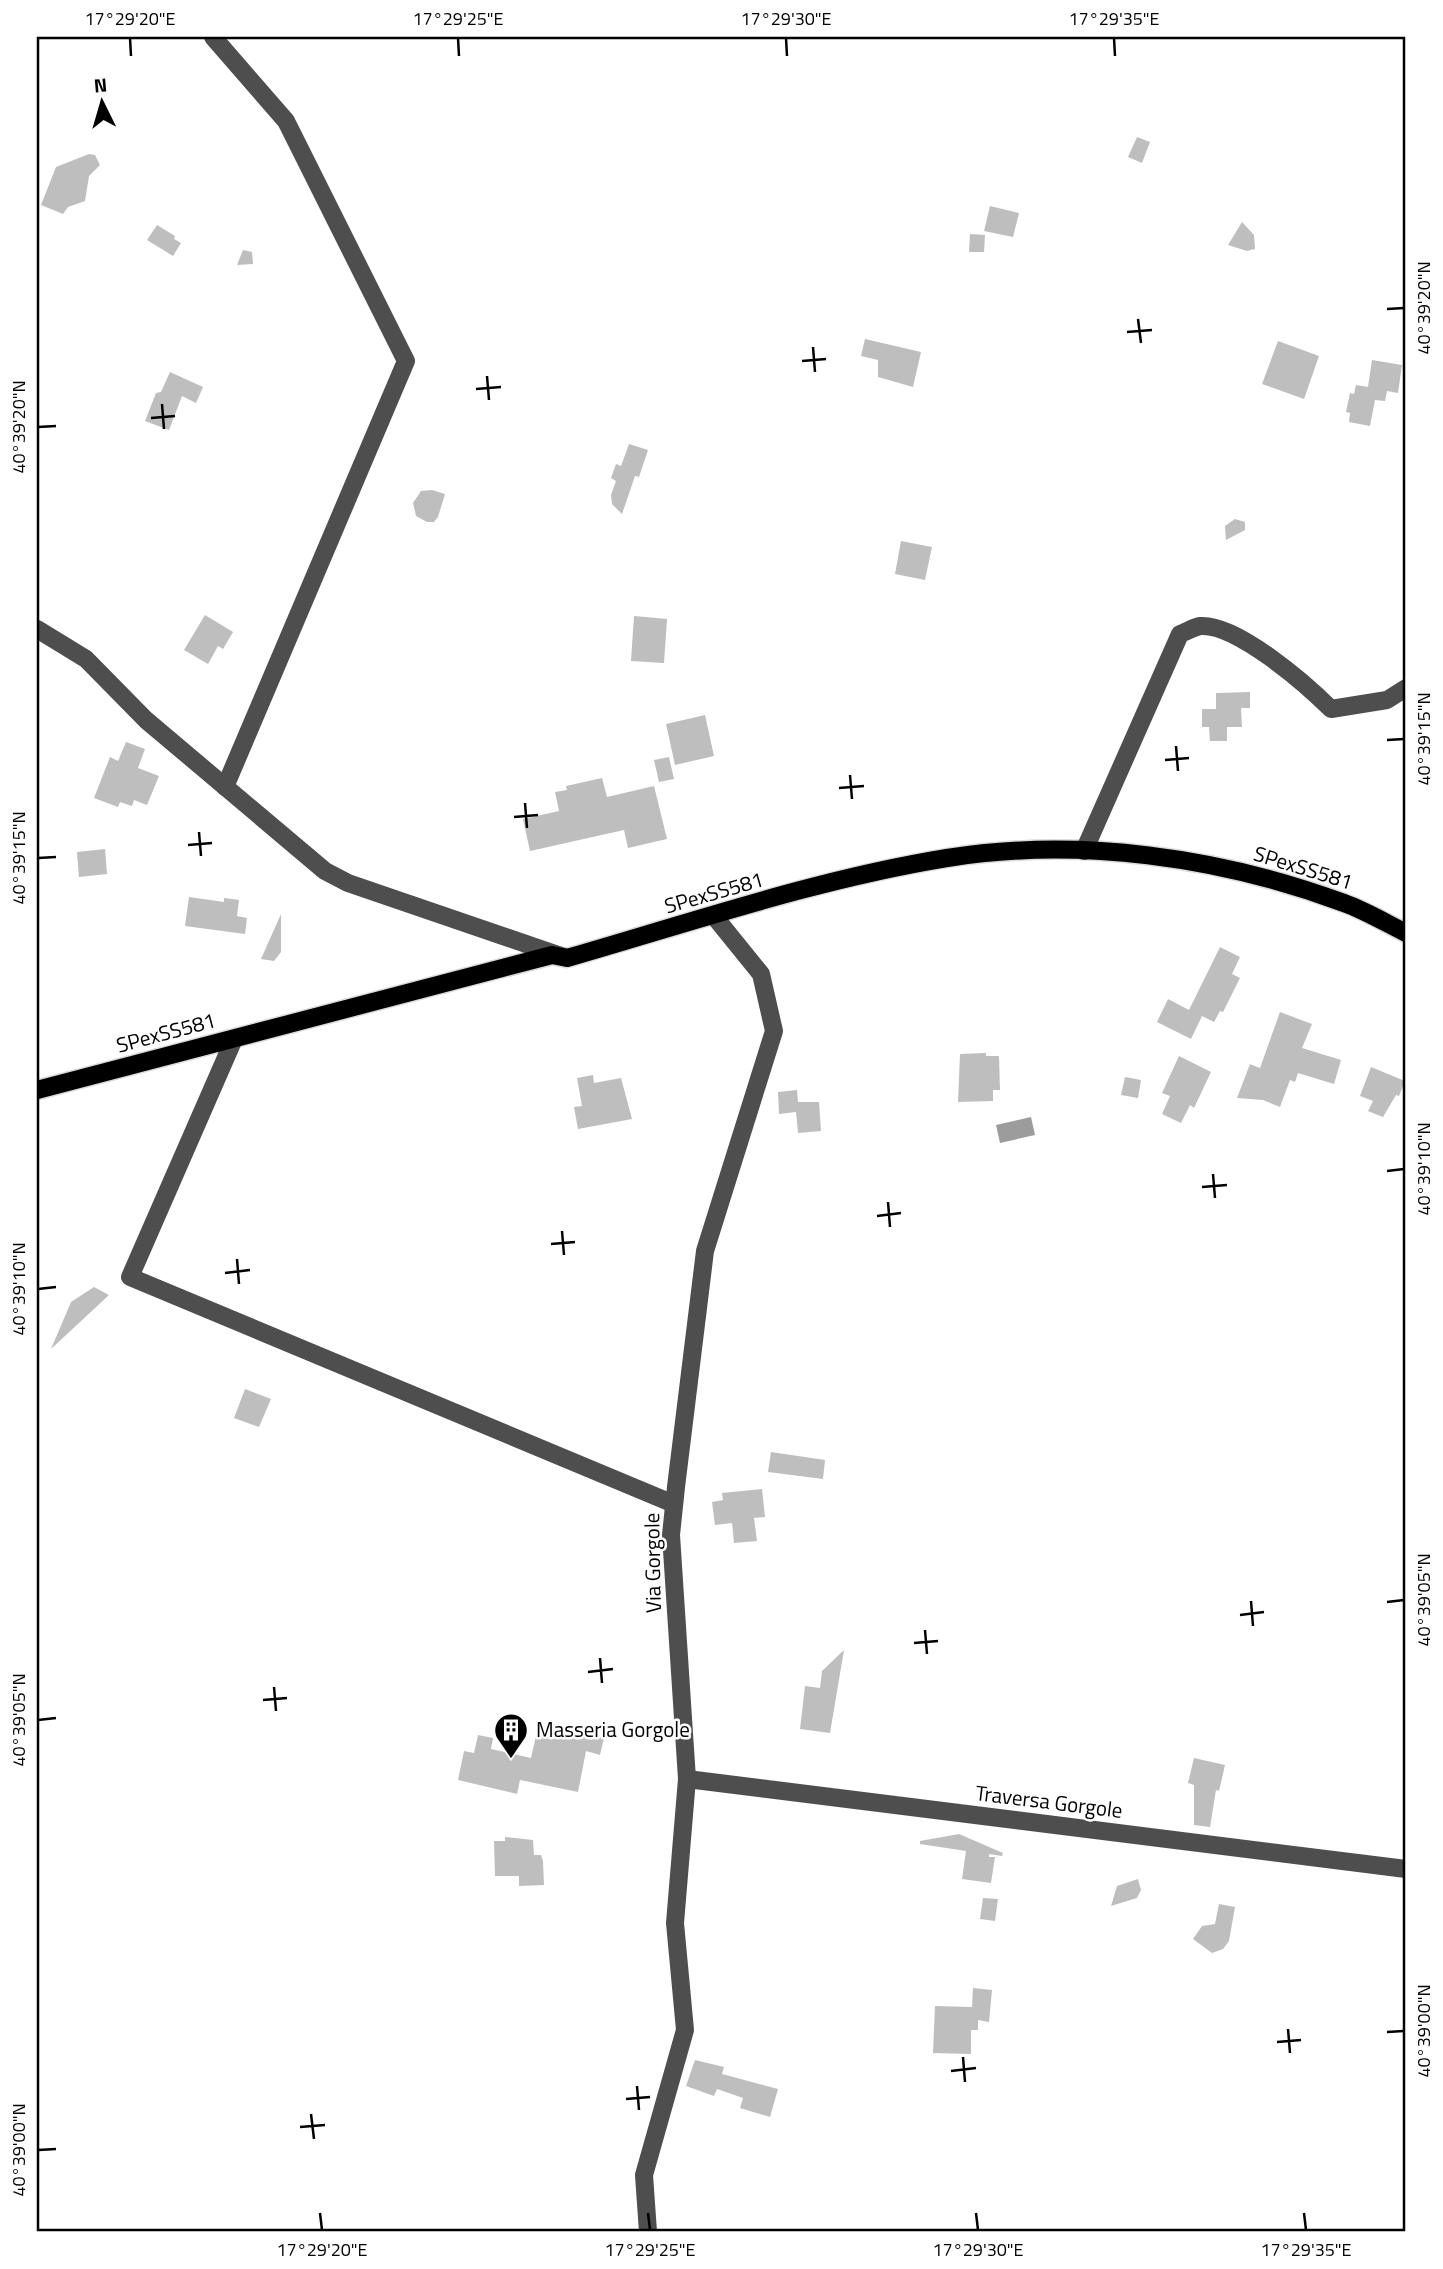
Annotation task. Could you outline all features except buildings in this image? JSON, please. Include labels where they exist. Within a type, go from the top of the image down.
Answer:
[{"type":"main road","name":"SPexSS581","points":[[37,1090],[552,955],[567,958],[814,888],[948,858],[1066,850],[1160,857],[1248,874],[1346,904],[1406,933]]},
{"type":"street","points":[[213,37],[286,121],[406,361],[225,787]]},
{"type":"street","points":[[1084,851],[1180,634],[1201,626],[1244,639],[1313,691],[1331,709],[1387,699],[1406,688]]},
{"type":"street","points":[[37,629],[86,659],[146,720],[325,871],[348,883],[567,958]]},
{"type":"street","name":"Via Gorgole","points":[[648,2232],[644,2175],[685,2030],[676,1923],[687,1779],[671,1535],[674,1504],[705,1251],[774,1031],[761,974],[714,916]]},
{"type":"street","points":[[234,1039],[130,1276],[674,1504]]},
{"type":"street","name":"Traversa Gorgole","points":[[687,1779],[1406,1869]]},
{"type":"shaded area","points":[[1031,1117],[1035,1135],[1000,1143],[996,1125]]},
{"type":"place","name":"Masseria Gorgole","points":[[511,1760]]}]
